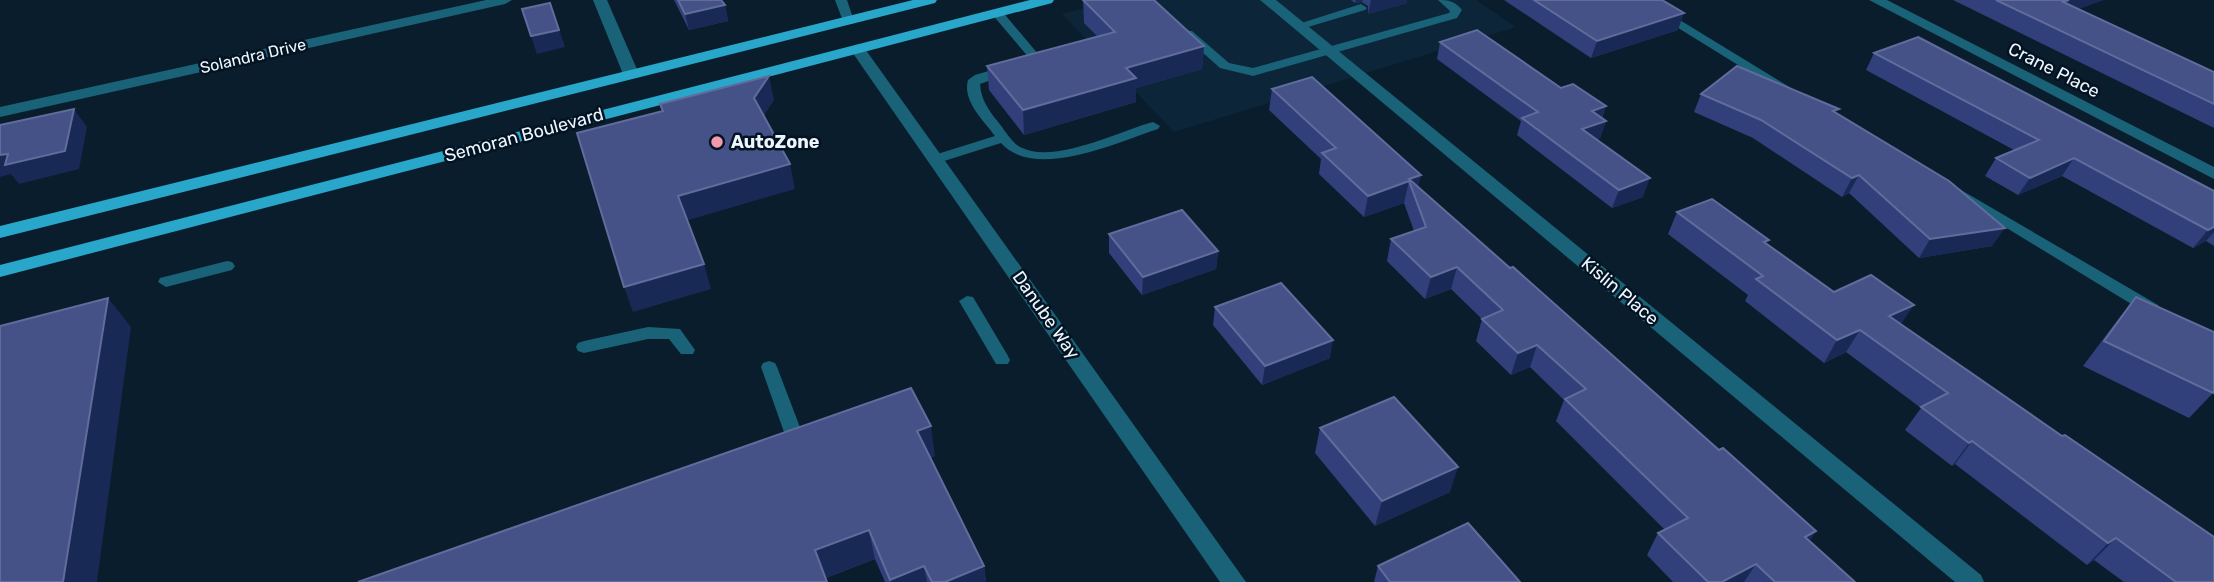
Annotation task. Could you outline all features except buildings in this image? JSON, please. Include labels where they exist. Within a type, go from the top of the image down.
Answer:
[{"type":"main road","name":"Semoran Boulevard","points":[[0,271],[1047,0]]},
{"type":"main road","name":"Semoran Boulevard","points":[[0,232],[927,1]]},
{"type":"main road","points":[[858,49],[867,35],[888,18],[927,1]]},
{"type":"main road","points":[[781,69],[827,49],[843,36],[848,20]]},
{"type":"street","name":"Solandra Drive","points":[[0,112],[505,0]]},
{"type":"street","points":[[600,0],[631,74]]},
{"type":"street","name":"Kislin Place","points":[[1267,0],[1972,582]]},
{"type":"street","name":"Crane Place","points":[[1876,0],[2214,174]]},
{"type":"street","name":"Danube Way","points":[[858,49],[1234,582]]},
{"type":"lane","points":[[841,0],[848,20]]},
{"type":"lane","points":[[1182,29],[1221,65],[1237,72],[1253,72],[1453,15],[1455,10],[1444,0]]},
{"type":"lane","points":[[1639,0],[1807,101]]},
{"type":"lane","points":[[1298,26],[1361,8]]},
{"type":"lane","points":[[998,13],[1038,61],[980,78],[973,83],[973,93],[986,117],[1015,150],[1034,155],[1064,153],[1153,126]]},
{"type":"lane","points":[[936,159],[1004,138]]},
{"type":"lane","points":[[1938,181],[2166,318]]},
{"type":"lane","points":[[166,282],[227,266]]},
{"type":"lane","points":[[967,301],[1002,360]]},
{"type":"lane","points":[[584,347],[648,333],[674,333],[687,350]]},
{"type":"lane","points":[[769,367],[794,435]]},
{"type":"shaded area","points":[[1115,0],[1476,0],[1516,27],[1174,132],[1062,14]]},
{"type":"place","name":"AutoZone","points":[[717,142]]}]
